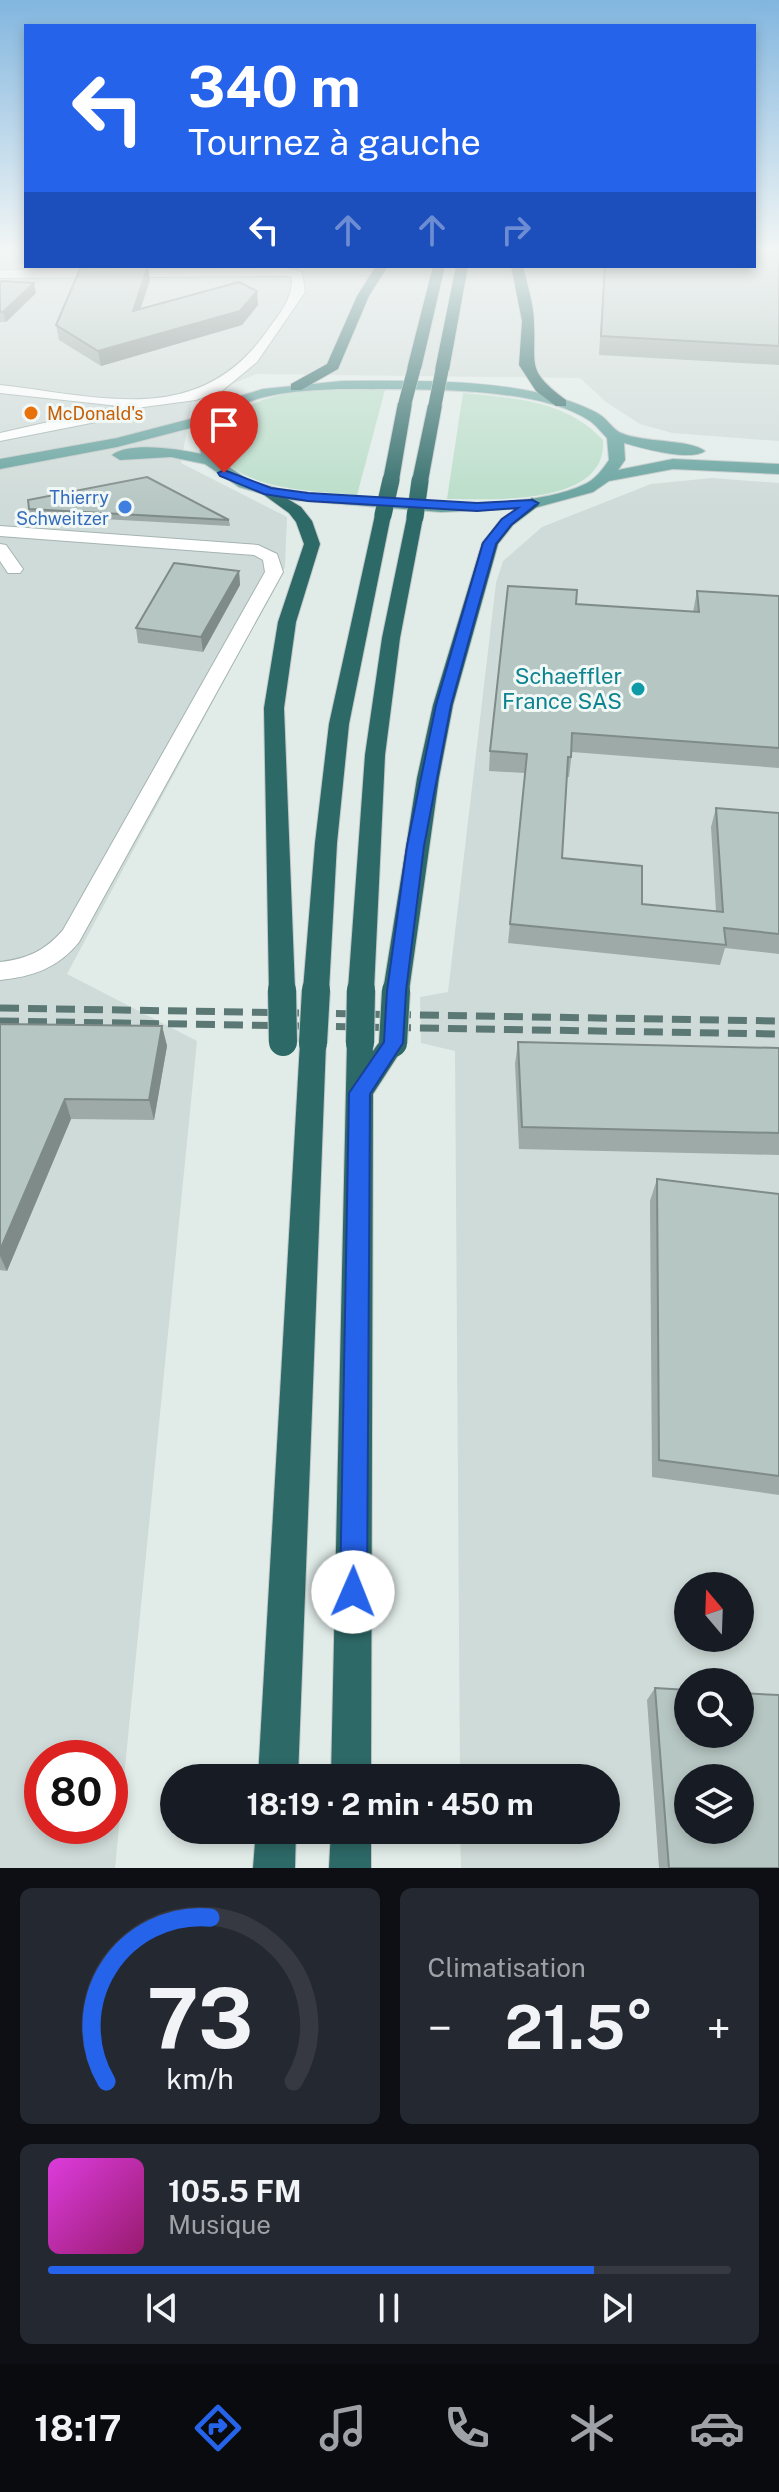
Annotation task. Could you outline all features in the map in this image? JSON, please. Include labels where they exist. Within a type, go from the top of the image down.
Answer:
[{"type":"highway","points":[[296,387],[333,366],[346,335]]},
{"type":"highway","points":[[279,1764],[325,852],[336,751],[356,635],[422,335]]},
{"type":"highway","points":[[351,1764],[361,990],[375,755],[391,638],[449,335]]},
{"type":"highway","points":[[527,335],[526,365],[541,388],[561,403]]},
{"type":"highway","points":[[268,492],[295,510],[304,521],[312,544],[287,622],[274,708],[283,1042],[312,1079]]},
{"type":"highway","points":[[359,1093],[393,1043],[396,991],[415,846],[443,705],[490,543],[507,522],[532,503]]},
{"type":"highway","points":[[274,1868],[275,1844]]},
{"type":"highway","points":[[350,1868],[351,1844]]},
{"type":"main road","points":[[0,464],[104,445],[212,418],[246,399],[296,387],[342,385],[514,393],[561,403],[600,423],[614,436],[657,447],[779,456]]},
{"type":"main road","points":[[210,461],[205,435],[212,418]]},
{"type":"main road","points":[[606,477],[617,460],[614,436]]},
{"type":"main road","points":[[0,477],[149,451],[191,454],[210,461],[239,482],[268,492],[396,504],[477,507],[532,503],[587,489],[606,477],[673,464],[779,469]]},
{"type":"street","points":[[0,389],[136,404],[188,397],[229,382],[242,373],[258,356],[271,335]]},
{"type":"street","points":[[0,437],[111,415],[136,404]]},
{"type":"street","points":[[0,531],[258,550],[271,558],[274,572],[71,936],[49,959],[34,966],[0,971]]},
{"type":"shaded area","points":[[0,335],[779,335],[779,441],[672,433],[640,424],[606,402],[580,378],[256,374],[192,401],[181,463],[287,517],[285,567],[67,974],[197,1041],[128,1740],[24,1740],[24,1844],[117,1844],[115,1868],[0,1868]]},
{"type":"shaded area","points":[[712,478],[779,483],[779,1868],[461,1868],[460,1844],[620,1844],[620,1764],[460,1764],[455,1051],[421,1043],[420,997],[448,992],[496,583],[503,561],[542,527],[651,484]]},
{"type":"green space","points":[[328,389],[385,390],[357,495],[295,489],[251,478],[233,468],[220,455],[213,437],[236,413],[249,405],[279,395]]},
{"type":"green space","points":[[463,393],[538,403],[573,416],[603,440],[600,462],[587,477],[567,488],[543,495],[447,499]]},
{"type":"building","points":[[72,335],[154,335],[98,351]]},
{"type":"building","points":[[779,335],[779,346],[601,336]]},
{"type":"building","name":"Thierry Schweitzer","points":[[147,477],[229,520],[29,509],[28,500]]},
{"type":"building","points":[[174,563],[239,571],[201,637],[136,628]]},
{"type":"building","points":[[508,586],[577,590],[576,604],[699,612],[697,591],[779,596],[779,748],[572,733],[562,858],[642,866],[642,904],[723,912],[716,808],[779,813],[779,934],[724,928],[726,945],[510,924],[527,754],[490,751]]},
{"type":"building","points":[[0,1024],[162,1026],[149,1100],[65,1099],[0,1250]]},
{"type":"building","points":[[518,1042],[779,1048],[779,1133],[522,1127]]},
{"type":"building","points":[[657,1179],[779,1194],[779,1476],[659,1460]]},
{"type":"building","points":[[655,1688],[674,1689],[674,1748],[754,1748],[754,1694],[779,1695],[779,1868],[669,1868]]},
{"type":"railway","points":[[0,1008],[779,1021]]},
{"type":"railway","points":[[0,1021],[779,1034]]},
{"type":"place","name":"McDonald's","points":[[31,413]]},
{"type":"place","name":"Thierry Schweitzer","points":[[125,507]]},
{"type":"place","name":"Schaeffler France SAS","points":[[638,689]]},
{"type":"route","points":[[224,473],[268,492],[308,497],[477,507],[532,503],[507,522],[490,543],[470,611],[443,705],[415,846],[396,991],[393,1043],[359,1093],[353,1592]]}]
